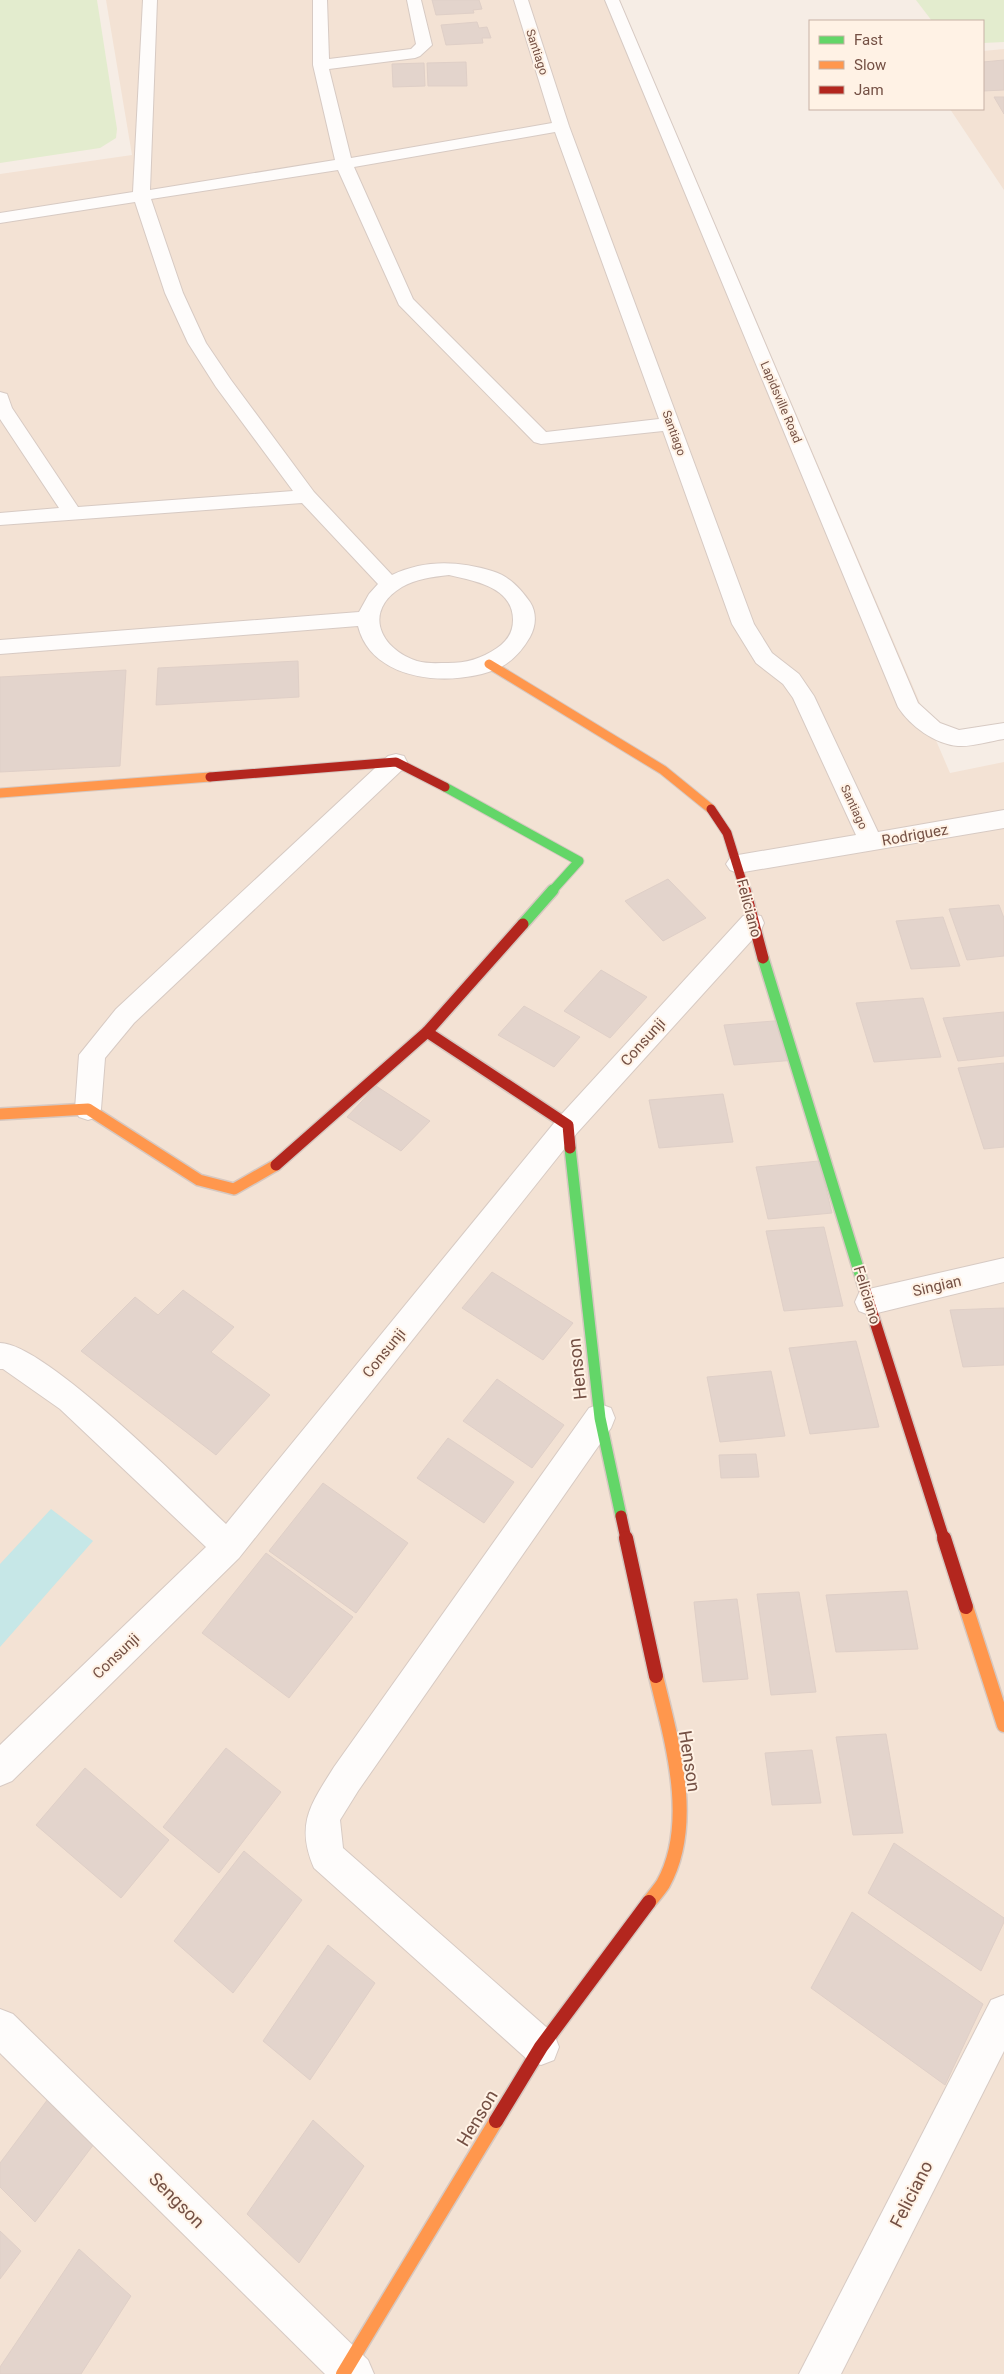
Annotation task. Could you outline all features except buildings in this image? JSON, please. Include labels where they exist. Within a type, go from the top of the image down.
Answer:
[{"type":"street","points":[[150,0],[141,196],[174,293],[197,343],[223,383],[307,496],[390,585]]},
{"type":"street","points":[[320,0],[322,65],[344,164],[405,300],[541,438],[670,424]]},
{"type":"street","points":[[322,65],[415,53],[424,45],[414,0]]},
{"type":"street","name":"Santiago","points":[[521,0],[561,126],[743,624],[764,658],[791,679],[804,696],[871,842]]},
{"type":"street","name":"Lapidsville Road","points":[[612,0],[909,707],[932,729],[958,738],[1004,731]]},
{"type":"street","points":[[0,218],[344,164],[561,126]]},
{"type":"street","points":[[0,398],[2,408],[73,514]]},
{"type":"street","points":[[0,519],[307,496]]},
{"type":"street","points":[[449,568],[470,570],[490,576],[508,586],[520,598],[526,612],[526,627],[520,641],[507,654],[489,664],[468,670],[445,672],[422,670],[402,664],[384,653],[373,640],[367,618],[377,597],[390,585],[407,576],[427,570],[449,568]]},
{"type":"street","points":[[0,647],[367,618]]},
{"type":"street","name":"Feliciano","points":[[489,664],[663,770],[708,805],[727,834],[738,864],[752,923],[869,1302],[1004,1725]]},
{"type":"street","points":[[0,793],[396,762],[480,805],[579,861],[427,1032],[270,1170],[234,1188],[199,1180],[88,1109],[0,1114]]},
{"type":"street","points":[[88,1109],[92,1054],[125,1016],[396,762]]},
{"type":"street","name":"Rodriguez","points":[[738,864],[1004,819]]},
{"type":"street","name":"Consunji","points":[[0,1769],[228,1547],[568,1125],[752,923]]},
{"type":"street","points":[[427,1032],[568,1125]]},
{"type":"street","name":"Henson","points":[[348,2372],[541,2047],[665,1881],[680,1828],[679,1782],[600,1418],[568,1125]]},
{"type":"street","name":"Singian","points":[[869,1302],[1004,1270]]},
{"type":"street","points":[[0,1356],[8,1356],[71,1398],[228,1547]]},
{"type":"street","points":[[541,2047],[326,1856],[323,1817],[346,1779],[600,1418]]},
{"type":"street","name":"Feliciano","points":[[819,2374],[1004,2013]]},
{"type":"street","name":"Sengson","points":[[0,2027],[348,2372]]},
{"type":"shaded area","points":[[106,0],[619,0],[950,773],[1004,762],[1004,2374],[0,2374],[0,174],[132,155]]},
{"type":"shaded area","points":[[1004,49],[1004,190],[951,110],[984,110],[984,51]]},
{"type":"green space","points":[[0,0],[97,0],[117,129],[116,138],[100,148],[0,163]]},
{"type":"green space","points":[[916,0],[1004,0],[1004,42],[984,43],[984,20],[931,20]]},
{"type":"water","points":[[51,1509],[93,1541],[0,1647],[0,1564]]},
{"type":"traffic: fast","points":[[445,787],[579,861],[523,924]]},
{"type":"traffic: fast","points":[[763,958],[863,1284]]},
{"type":"traffic: fast","points":[[570,1148],[600,1418],[621,1516]]},
{"type":"traffic: slow","points":[[489,664],[663,770],[711,809]]},
{"type":"traffic: slow","points":[[0,793],[210,777]]},
{"type":"traffic: slow","points":[[0,1114],[88,1109],[199,1180],[234,1189],[276,1165]]},
{"type":"traffic: slow","points":[[966,1607],[1004,1725]]},
{"type":"traffic: slow","points":[[649,1902],[664,1883],[674,1855],[679,1804],[673,1753],[656,1676]]},
{"type":"traffic: slow","points":[[343,2374],[496,2121]]},
{"type":"traffic: jam","points":[[210,777],[396,762],[445,787]]},
{"type":"traffic: jam","points":[[711,809],[727,833],[738,864],[763,958]]},
{"type":"traffic: jam","points":[[276,1165],[427,1032],[523,924]]},
{"type":"traffic: jam","points":[[427,1032],[568,1125],[570,1148]]},
{"type":"traffic: jam","points":[[863,1284],[966,1607]]},
{"type":"traffic: jam","points":[[621,1516],[656,1676]]},
{"type":"traffic: jam","points":[[496,2121],[541,2047],[649,1902]]}]
